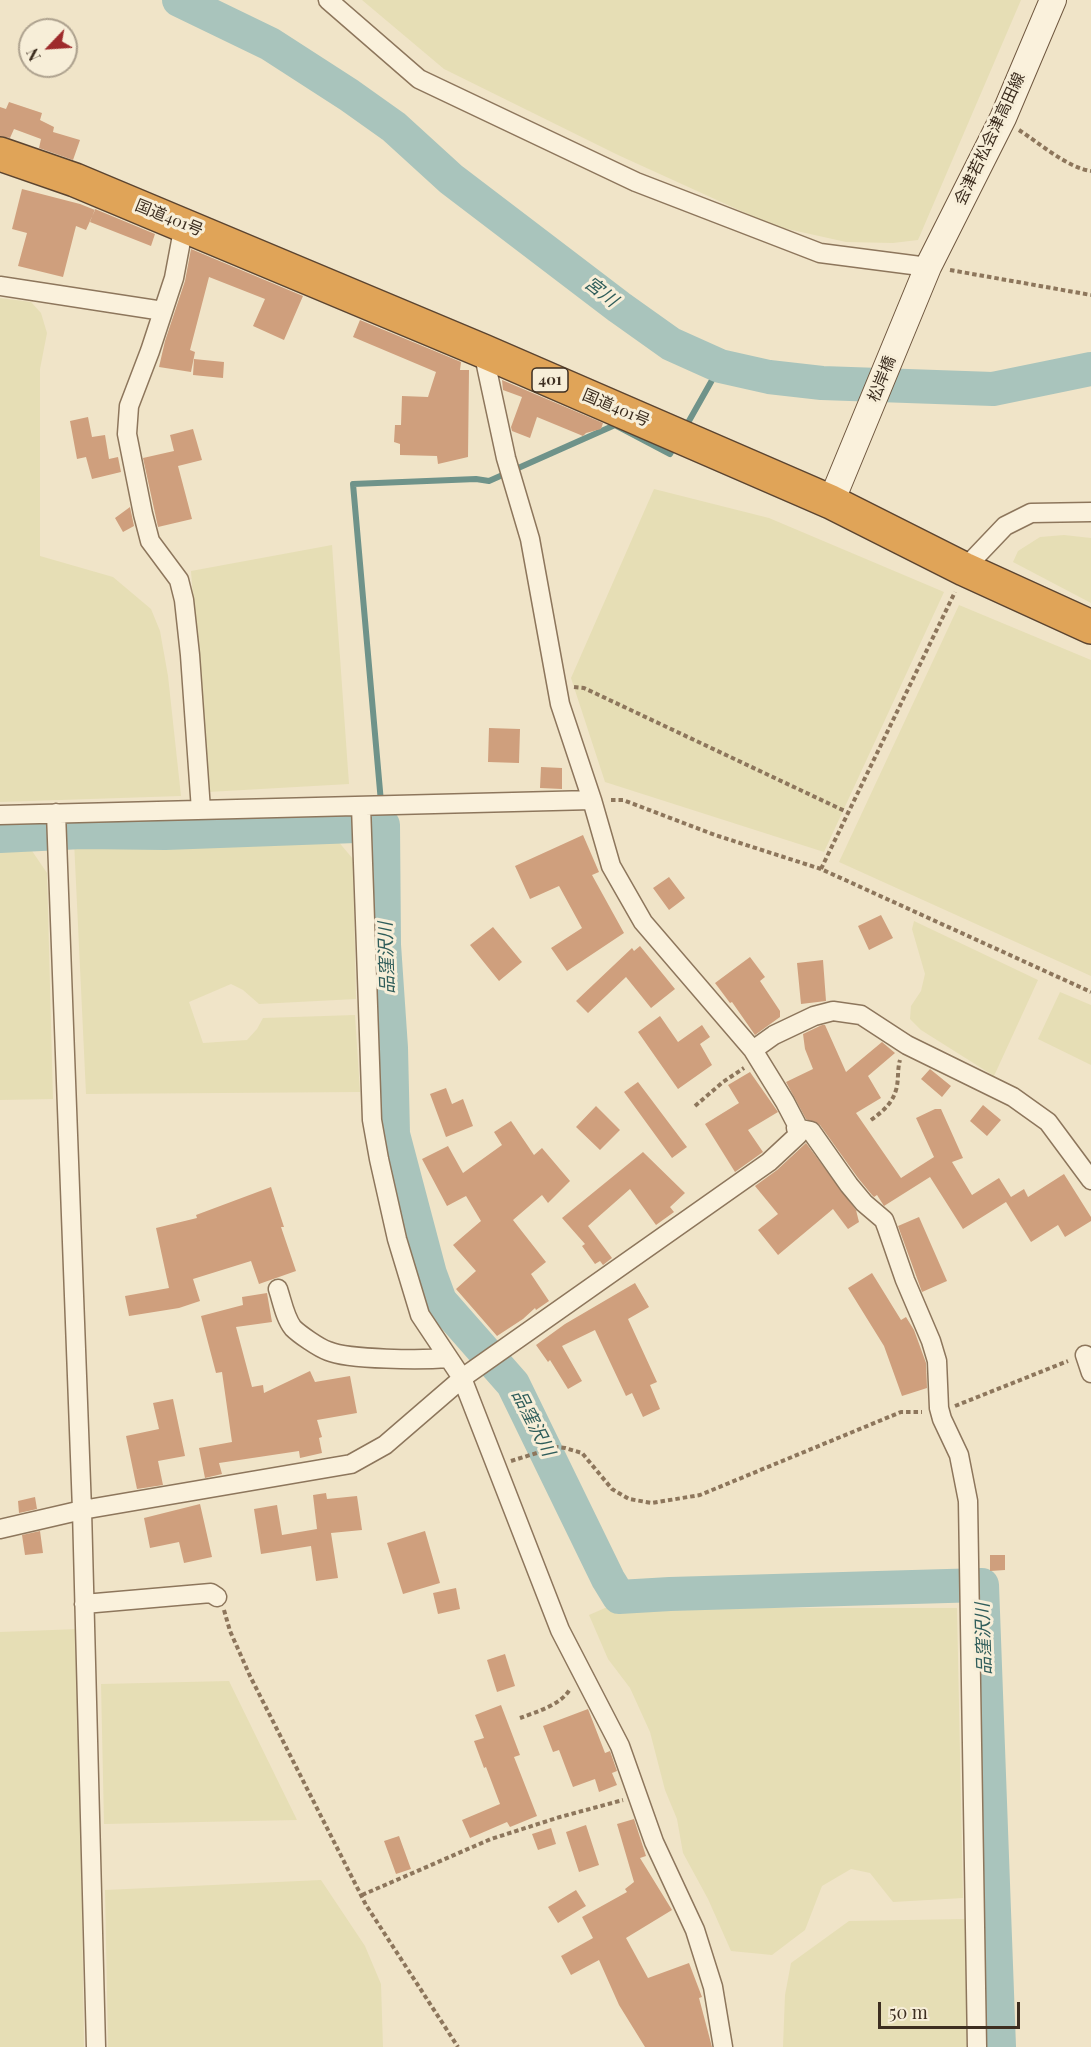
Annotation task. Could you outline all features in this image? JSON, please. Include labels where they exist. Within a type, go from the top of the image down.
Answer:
[{"type":"highway","name":"国道401号","points":[[0,154],[75,180],[483,351],[836,491],[959,580],[1091,627]]},
{"type":"main road","name":"会津若松会津高田線","points":[[926,272],[1003,118],[1053,0]]},
{"type":"main road","name":"松岸橋","points":[[836,491],[926,272]]},
{"type":"street","points":[[328,0],[419,79],[636,182],[820,253],[926,272]]},
{"type":"street","points":[[184,225],[174,278],[129,406],[127,434],[150,541],[179,580],[184,600],[201,810]]},
{"type":"street","points":[[0,286],[163,311]]},
{"type":"street","points":[[0,1528],[82,1510],[351,1464],[385,1444],[462,1378],[769,1162],[798,1135],[785,1102],[756,1054],[643,922],[611,866],[560,704],[530,539],[506,458],[483,351]]},
{"type":"street","points":[[959,580],[1005,526],[1030,513],[1091,512]]},
{"type":"street","points":[[0,815],[592,800]]},
{"type":"street","points":[[361,806],[374,1130],[397,1239],[420,1315],[462,1378],[560,1630],[621,1746],[654,1842],[695,1930],[713,1987],[723,2047]]},
{"type":"street","points":[[56,813],[82,1510],[96,2047]]},
{"type":"street","points":[[756,1054],[774,1035],[814,1016],[833,1011],[861,1015],[907,1045],[1013,1097],[1048,1122],[1091,1180]]},
{"type":"street","points":[[796,1128],[811,1131],[849,1185],[864,1203],[884,1220],[905,1280],[931,1341],[937,1361],[940,1413],[959,1455],[968,1502],[977,2047]]},
{"type":"street","points":[[278,1289],[293,1327],[328,1351],[367,1357],[448,1358]]},
{"type":"street","points":[[1085,1354],[1091,1373]]},
{"type":"street","points":[[84,1604],[211,1593],[217,1597]]},
{"type":"path","points":[[1003,118],[1055,154],[1083,170],[1091,171]]},
{"type":"path","points":[[926,272],[1091,295]]},
{"type":"path","points":[[821,869],[959,580]]},
{"type":"path","points":[[556,685],[584,688],[849,813]]},
{"type":"path","points":[[592,800],[623,800],[715,835],[821,869],[1091,992]]},
{"type":"path","points":[[871,1120],[891,1102],[896,1089],[898,1066],[907,1045]]},
{"type":"path","points":[[695,1106],[756,1054]]},
{"type":"path","points":[[497,1466],[556,1447],[565,1448],[582,1453],[612,1489],[629,1499],[652,1503],[700,1495],[901,1412],[940,1413],[1085,1354]]},
{"type":"path","points":[[217,1597],[225,1611],[230,1631],[250,1676],[362,1895],[390,1943],[458,2047]]},
{"type":"path","points":[[520,1718],[554,1703],[567,1694],[575,1682],[584,1676]]},
{"type":"path","points":[[362,1895],[491,1839],[638,1796]]},
{"type":"shaded area","points":[[362,0],[1021,0],[918,240],[893,243],[846,242],[774,226],[618,155],[444,69]]},
{"type":"shaded area","points":[[0,298],[31,302],[41,313],[47,333],[40,369],[40,556],[113,577],[151,609],[160,631],[168,676],[181,796],[0,802]]},
{"type":"shaded area","points":[[654,489],[769,518],[944,592],[824,852],[605,782],[571,678]]},
{"type":"shaded area","points":[[1064,535],[1091,538],[1091,603],[1013,562],[1018,551],[1040,537]]},
{"type":"shaded area","points":[[332,545],[349,784],[208,792],[191,571]]},
{"type":"shaded area","points":[[959,605],[1091,660],[1091,976],[839,862]]},
{"type":"shaded area","points":[[337,840],[353,859],[356,999],[259,1004],[243,990],[231,984],[189,1002],[203,1043],[247,1040],[263,1018],[355,1015],[360,1092],[86,1094],[74,841]]},
{"type":"shaded area","points":[[28,845],[47,873],[53,1099],[0,1100],[0,847]]},
{"type":"shaded area","points":[[914,921],[1038,980],[994,1076],[921,1030],[910,1019],[911,1006],[921,991],[925,974],[912,929]]},
{"type":"shaded area","points":[[1060,992],[1091,1005],[1091,1065],[1038,1039]]},
{"type":"shaded area","points":[[605,1608],[957,1608],[963,1898],[893,1902],[870,1873],[851,1869],[822,1886],[805,1930],[772,1955],[731,1951],[708,1899],[683,1853],[677,1819],[665,1790],[650,1732],[630,1688],[608,1659],[589,1615]]},
{"type":"shaded area","points":[[78,1629],[84,2047],[0,2047],[0,1632]]},
{"type":"shaded area","points":[[229,1681],[297,1820],[104,1824],[101,1684]]},
{"type":"shaded area","points":[[321,1880],[365,1946],[381,1984],[383,2047],[108,2047],[105,1890]]},
{"type":"shaded area","points":[[965,1919],[967,2047],[783,2047],[785,1995],[791,1963],[849,1921]]},
{"type":"building","points":[[9,102],[42,113],[40,120],[54,127],[53,132],[80,140],[73,160],[39,148],[41,139],[14,129],[10,138],[0,136],[0,107],[6,109]]},
{"type":"building","points":[[22,189],[95,210],[86,230],[76,226],[63,277],[18,266],[27,233],[12,229]]},
{"type":"building","points":[[95,209],[155,234],[151,246],[90,222]]},
{"type":"building","points":[[191,249],[303,296],[284,340],[253,326],[265,299],[209,277],[190,350],[195,352],[191,372],[159,367],[185,281]]},
{"type":"building","points":[[360,320],[461,362],[460,370],[469,370],[468,457],[438,464],[437,456],[400,455],[400,444],[394,442],[395,425],[401,425],[402,396],[428,397],[436,372],[353,337]]},
{"type":"building","points":[[194,359],[224,362],[223,378],[193,375]]},
{"type":"building","points":[[502,380],[603,423],[601,429],[583,436],[537,417],[530,438],[512,431],[511,427],[522,397],[503,390]]},
{"type":"building","points":[[88,417],[92,437],[105,435],[109,459],[118,457],[121,472],[92,479],[86,457],[77,459],[70,421]]},
{"type":"building","points":[[193,429],[202,460],[178,466],[192,519],[158,527],[143,458],[174,451],[170,435]]},
{"type":"building","points":[[130,507],[134,526],[123,532],[115,518]]},
{"type":"building","points":[[489,728],[520,729],[519,763],[488,762]]},
{"type":"building","points":[[541,767],[562,768],[562,789],[540,788]]},
{"type":"building","points":[[583,835],[599,872],[592,875],[624,933],[567,971],[551,948],[582,928],[559,886],[530,899],[515,866]]},
{"type":"building","points":[[669,877],[685,898],[669,910],[653,888]]},
{"type":"building","points":[[881,915],[893,938],[869,950],[858,926]]},
{"type":"building","points":[[493,927],[522,962],[499,981],[470,945]]},
{"type":"building","points":[[640,946],[675,989],[651,1008],[626,977],[588,1013],[576,1001],[632,948],[634,951]]},
{"type":"building","points":[[750,957],[765,977],[760,981],[780,1011],[780,1017],[755,1035],[732,1002],[730,1003],[715,983]]},
{"type":"building","points":[[823,960],[826,1001],[801,1004],[797,963]]},
{"type":"building","points":[[660,1016],[678,1042],[702,1025],[710,1037],[700,1044],[712,1065],[678,1089],[638,1032]]},
{"type":"building","points":[[825,1025],[846,1072],[882,1042],[895,1053],[868,1076],[881,1098],[856,1113],[901,1178],[934,1157],[916,1118],[935,1109],[941,1109],[963,1158],[952,1162],[972,1195],[999,1178],[1011,1197],[1024,1189],[1028,1197],[1064,1174],[1091,1217],[1091,1221],[1065,1237],[1058,1225],[1031,1242],[1006,1202],[963,1229],[930,1177],[884,1206],[877,1195],[874,1197],[858,1178],[820,1125],[806,1119],[786,1082],[813,1069],[805,1049],[803,1034]]},
{"type":"building","points":[[930,1069],[951,1086],[942,1097],[921,1079]]},
{"type":"building","points":[[750,1072],[778,1112],[748,1130],[763,1152],[735,1172],[705,1124],[739,1103],[728,1085]]},
{"type":"building","points":[[638,1082],[687,1147],[672,1158],[624,1092]]},
{"type":"building","points":[[446,1088],[452,1104],[463,1099],[473,1126],[446,1137],[430,1094]]},
{"type":"building","points":[[983,1105],[1001,1120],[987,1136],[970,1121]]},
{"type":"building","points":[[596,1106],[620,1130],[600,1150],[576,1127]]},
{"type":"building","points":[[511,1121],[534,1155],[542,1148],[570,1181],[548,1203],[542,1195],[513,1220],[546,1262],[531,1274],[549,1301],[536,1310],[535,1308],[497,1336],[456,1289],[476,1271],[453,1245],[481,1221],[466,1196],[447,1206],[422,1159],[448,1146],[463,1173],[502,1145],[494,1132]]},
{"type":"building","points":[[806,1143],[856,1210],[859,1222],[848,1229],[833,1209],[778,1255],[758,1230],[778,1214],[755,1186],[777,1170]]},
{"type":"building","points":[[643,1152],[685,1193],[670,1207],[674,1212],[656,1225],[630,1189],[588,1226],[612,1258],[603,1265],[600,1261],[595,1264],[582,1246],[585,1244],[562,1218]]},
{"type":"building","points":[[271,1187],[284,1227],[281,1227],[296,1271],[259,1284],[251,1261],[193,1279],[200,1301],[179,1308],[129,1316],[125,1296],[169,1288],[156,1228],[197,1218],[196,1215]]},
{"type":"building","points":[[919,1217],[947,1281],[922,1292],[898,1226]]},
{"type":"building","points":[[872,1273],[901,1320],[906,1317],[914,1330],[926,1363],[927,1388],[902,1396],[884,1346],[848,1288]]},
{"type":"building","points":[[635,1283],[649,1307],[628,1319],[657,1382],[650,1385],[660,1409],[643,1417],[632,1393],[626,1396],[595,1330],[562,1346],[582,1381],[568,1389],[550,1360],[548,1362],[536,1345],[565,1324]]},
{"type":"building","points":[[267,1293],[272,1322],[236,1327],[252,1387],[263,1385],[264,1393],[310,1371],[315,1382],[350,1376],[357,1413],[317,1420],[322,1437],[319,1438],[322,1453],[300,1458],[299,1451],[219,1463],[222,1474],[205,1478],[199,1448],[232,1442],[222,1372],[216,1373],[201,1316],[243,1305],[242,1297]]},
{"type":"building","points":[[173,1399],[185,1456],[158,1461],[163,1485],[137,1489],[126,1436],[159,1429],[153,1403]]},
{"type":"building","points":[[326,1493],[327,1499],[357,1496],[362,1530],[331,1533],[338,1578],[316,1581],[311,1546],[261,1554],[254,1509],[277,1505],[282,1535],[317,1529],[313,1495]]},
{"type":"building","points":[[35,1497],[37,1509],[19,1513],[18,1501]]},
{"type":"building","points":[[200,1504],[212,1557],[184,1563],[179,1542],[150,1548],[144,1518]]},
{"type":"building","points":[[40,1531],[43,1553],[25,1555],[22,1535]]},
{"type":"building","points":[[425,1531],[440,1583],[403,1594],[387,1543]]},
{"type":"building","points":[[990,1555],[1005,1555],[1005,1570],[990,1571]]},
{"type":"building","points":[[456,1588],[460,1609],[438,1614],[433,1593]]},
{"type":"building","points":[[505,1654],[515,1686],[497,1692],[487,1660]]},
{"type":"building","points":[[501,1705],[520,1755],[514,1757],[537,1816],[510,1827],[507,1822],[470,1838],[462,1820],[500,1804],[474,1741],[484,1738],[475,1715]]},
{"type":"building","points":[[588,1709],[605,1753],[610,1751],[617,1771],[612,1773],[617,1785],[599,1792],[595,1779],[573,1787],[559,1750],[553,1752],[543,1726]]},
{"type":"building","points":[[634,1819],[646,1856],[640,1858],[672,1910],[626,1938],[648,1978],[689,1963],[702,1997],[699,1998],[712,2047],[645,2047],[619,2005],[599,1960],[571,1975],[561,1956],[593,1938],[582,1917],[627,1892],[625,1889],[634,1882],[617,1824]]},
{"type":"building","points":[[586,1825],[599,1865],[579,1872],[566,1832]]},
{"type":"building","points":[[551,1828],[556,1844],[538,1850],[532,1834]]},
{"type":"building","points":[[399,1836],[411,1869],[396,1874],[384,1841]]},
{"type":"building","points":[[576,1890],[586,1906],[558,1923],[548,1907]]},
{"type":"waterway","name":"宮川","points":[[179,0],[270,44],[349,95],[394,127],[451,179],[619,307],[671,344],[720,366],[769,377],[822,383],[993,389],[1091,369]]},
{"type":"waterway","points":[[685,428],[720,366]]},
{"type":"waterway","points":[[383,825],[353,484],[476,479],[489,481],[615,425],[670,454],[675,445]]},
{"type":"waterway","name":"品窪沢川","points":[[0,836],[383,825],[384,945],[391,1048],[393,1134],[430,1274],[440,1301],[513,1384],[608,1579],[619,1597],[982,1585],[999,2047]]}]
